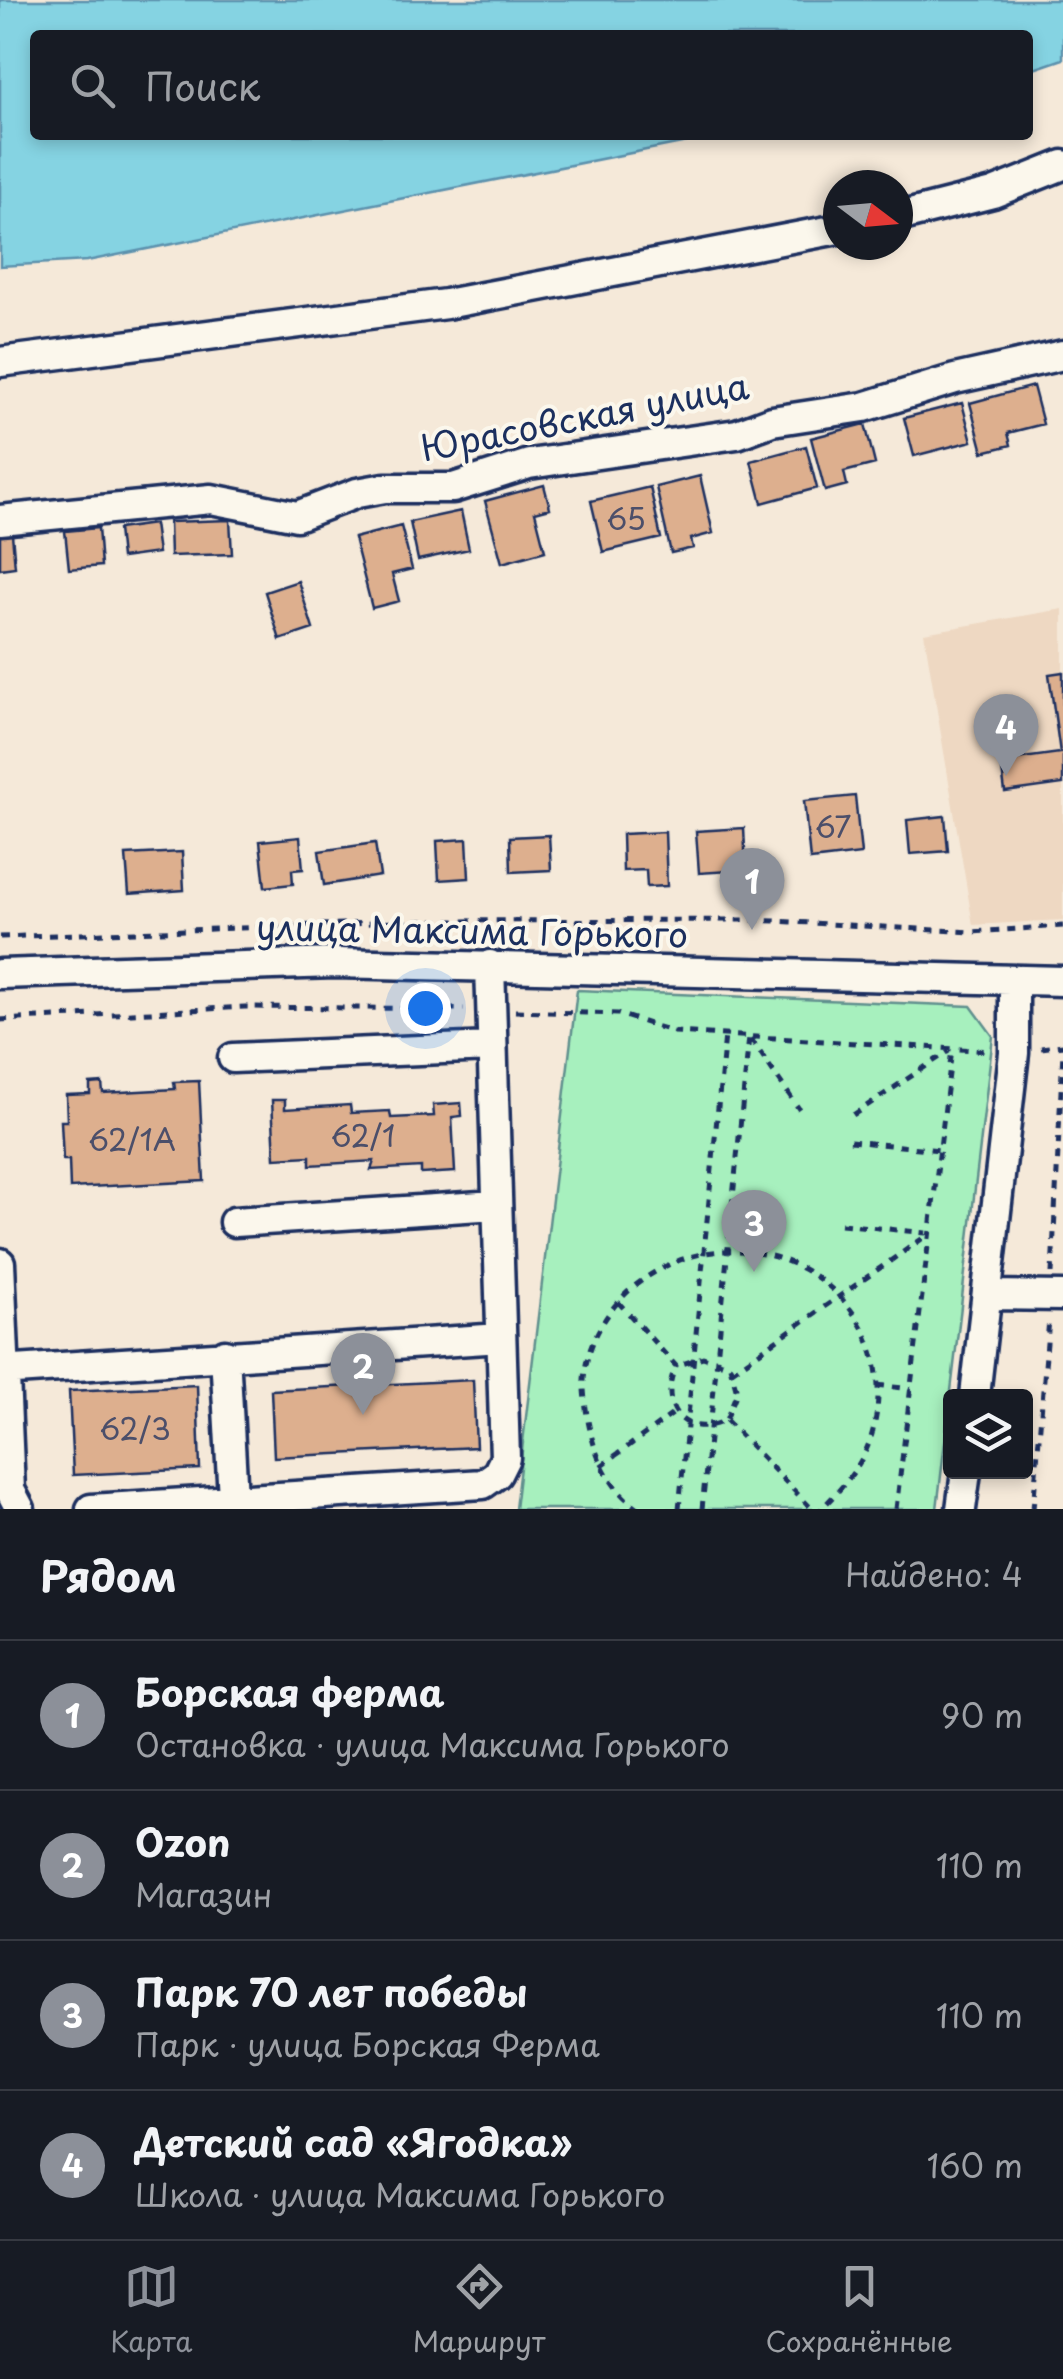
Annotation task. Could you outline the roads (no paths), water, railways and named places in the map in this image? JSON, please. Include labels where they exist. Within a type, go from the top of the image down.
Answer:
[{"type":"street","points":[[913,213],[993,193],[1063,165]]},
{"type":"street","points":[[0,362],[446,304],[823,232]]},
{"type":"street","name":"Юрасовская улица","points":[[0,520],[211,499],[297,516],[357,493],[385,488],[453,488],[528,464],[737,434],[772,421],[864,408],[955,379],[1063,355]]},
{"type":"street","name":"улица Максима Горького","points":[[0,974],[335,963],[1063,981]]},
{"type":"street","points":[[91,1509],[483,1484],[497,1474],[505,1458],[490,965]]},
{"type":"street","points":[[976,1389],[1014,1053],[1014,981]]},
{"type":"street","points":[[233,1058],[490,1047]]},
{"type":"street","points":[[234,1222],[496,1205]]},
{"type":"street","points":[[0,1262],[10,1490],[20,1509]]},
{"type":"street","points":[[988,1295],[1057,1296]]},
{"type":"street","points":[[2,1370],[501,1338]]},
{"type":"street","points":[[224,1354],[232,1498]]},
{"type":"street","points":[[961,1509],[965,1479]]},
{"type":"water","points":[[0,0],[1063,0],[1063,59],[1033,69],[1033,30],[30,30],[30,140],[697,140],[87,261],[0,266]]},
{"type":"place","name":"Детский сад «Ягодка»","points":[[1006,776]]},
{"type":"place","name":"Борская ферма","points":[[752,930]]},
{"type":"place","name":"Парк 70 лет победы","points":[[754,1272]]},
{"type":"place","name":"Ozon","points":[[363,1415]]}]
